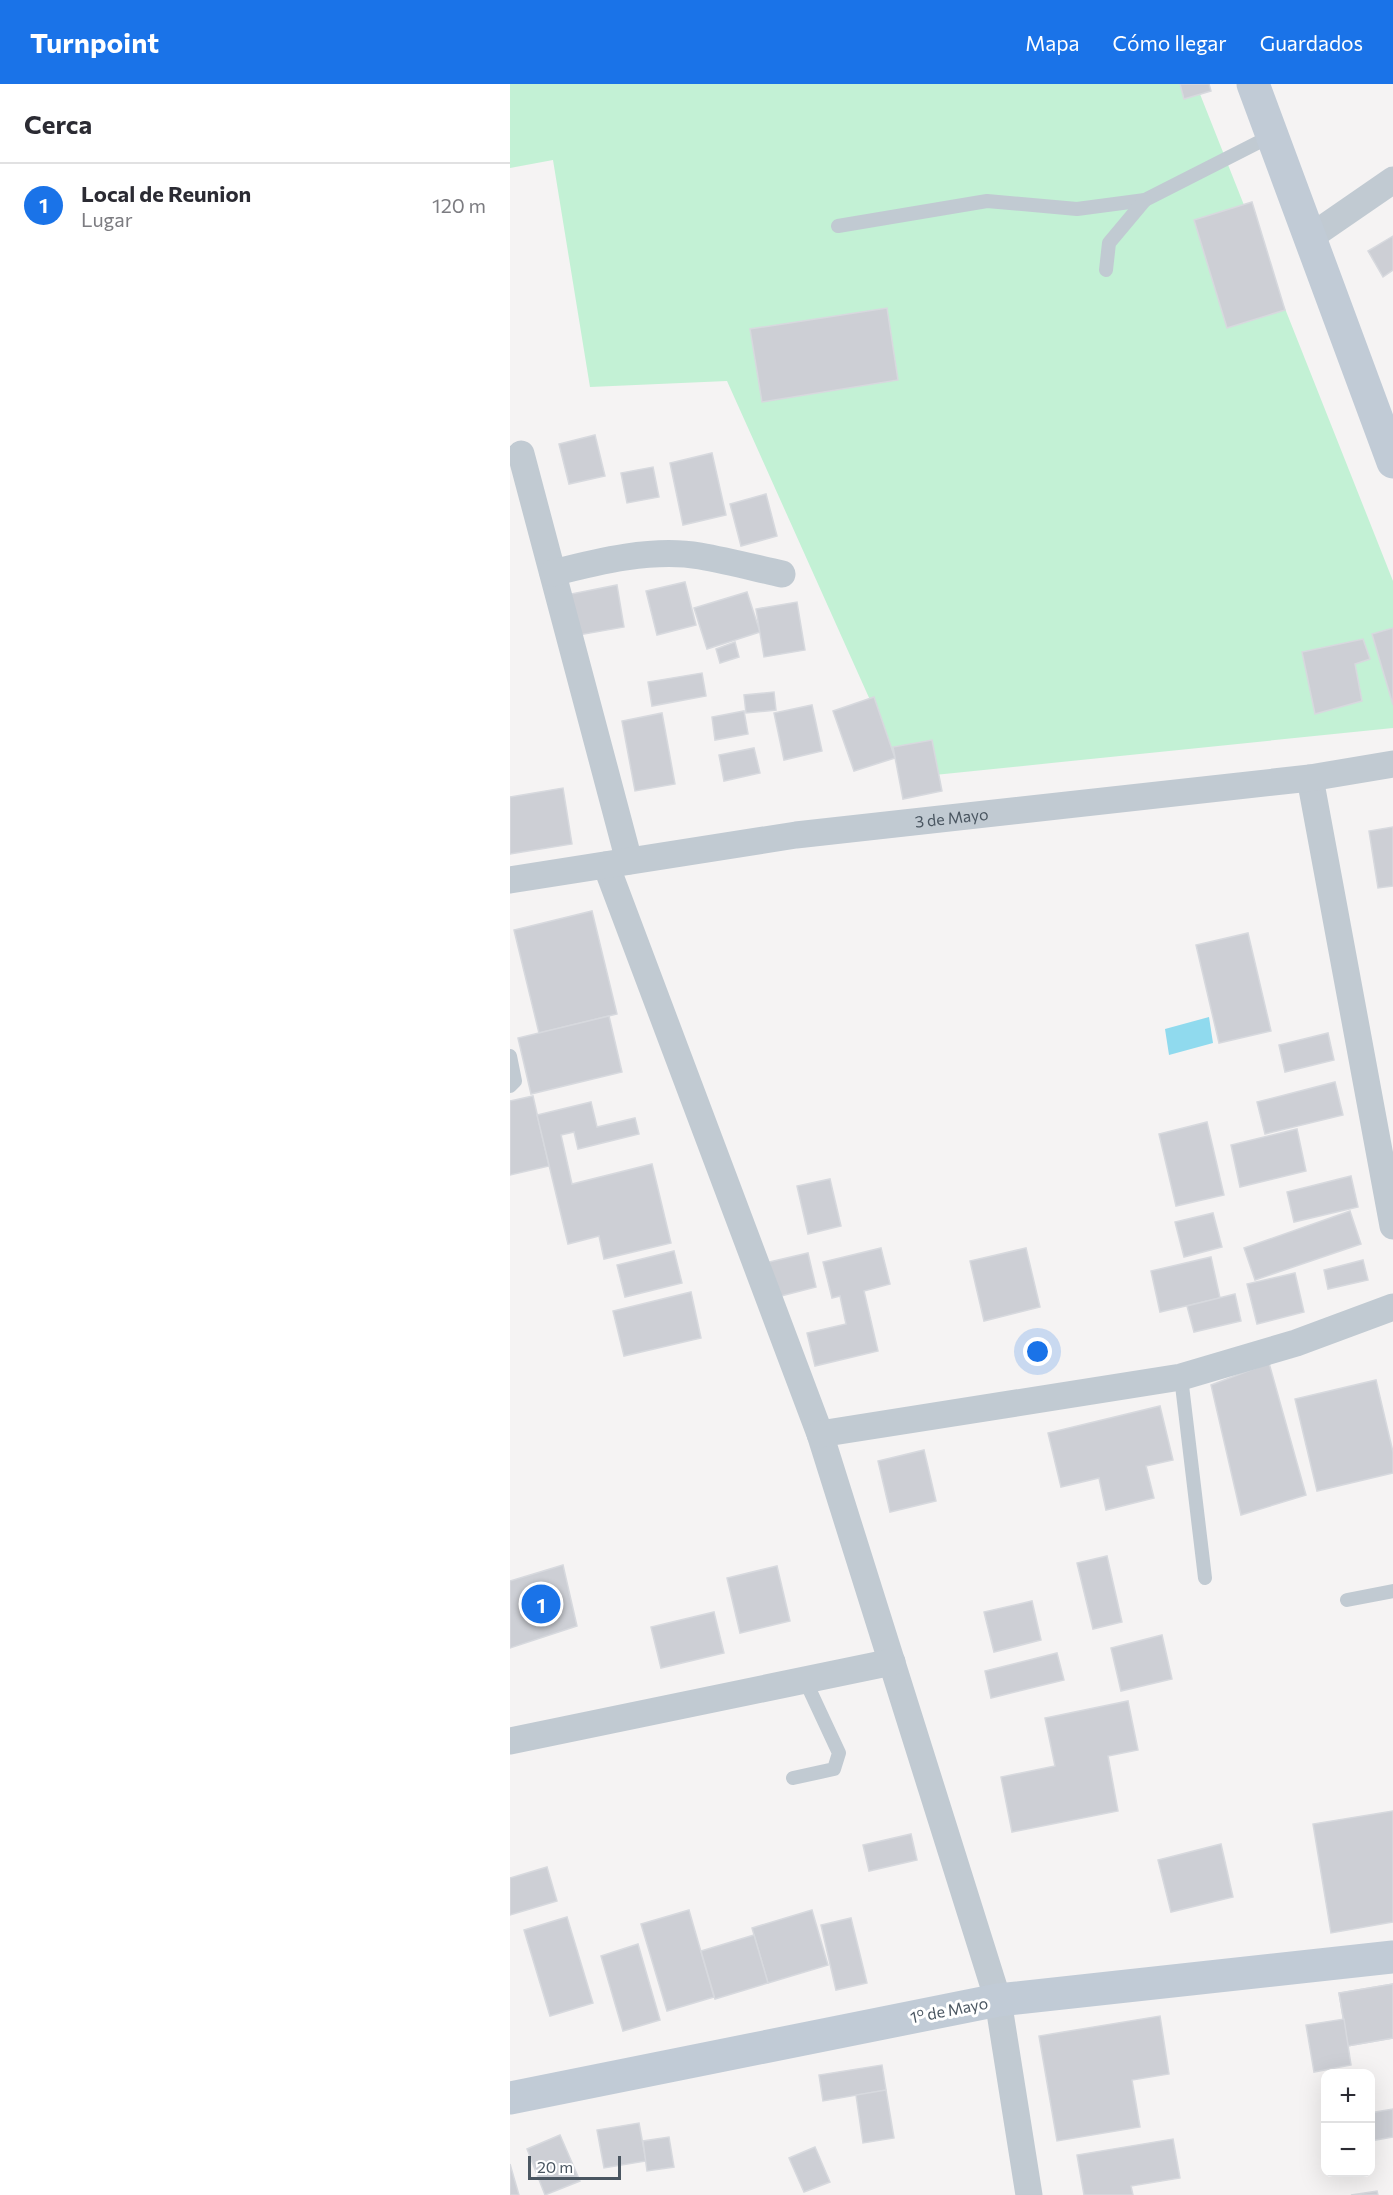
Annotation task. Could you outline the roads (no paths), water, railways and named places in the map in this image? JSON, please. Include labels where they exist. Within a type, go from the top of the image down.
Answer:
[{"type":"street","points":[[1253,84],[1393,462]]},
{"type":"street","points":[[1309,238],[1393,180]]},
{"type":"street","points":[[521,454],[553,573],[618,863],[820,1434],[998,2000],[1029,2195]]},
{"type":"street","points":[[553,573],[595,562],[645,555],[698,556],[782,574]]},
{"type":"street","name":"3 de Mayo","points":[[510,880],[796,835],[1310,778],[1393,764]]},
{"type":"street","points":[[1310,778],[1393,1226]]},
{"type":"street","points":[[820,1434],[1181,1377],[1296,1343],[1393,1307]]},
{"type":"street","points":[[510,1741],[892,1662]]},
{"type":"street","name":"1º de Mayo","points":[[510,2098],[998,2000],[1393,1957]]},
{"type":"lane","points":[[838,226],[987,201],[1077,209],[1145,200],[1271,136]]},
{"type":"lane","points":[[1106,270],[1109,243],[1145,200]]},
{"type":"lane","points":[[510,1056],[515,1081],[510,1086]]},
{"type":"lane","points":[[1181,1377],[1205,1578]]},
{"type":"lane","points":[[1347,1600],[1393,1591]]},
{"type":"lane","points":[[793,1778],[834,1769],[839,1753],[805,1680]]},
{"type":"water","points":[[1209,1017],[1213,1043],[1169,1055],[1165,1029]]},
{"type":"place","name":"Local de Reunion","points":[[541,1604]]}]
